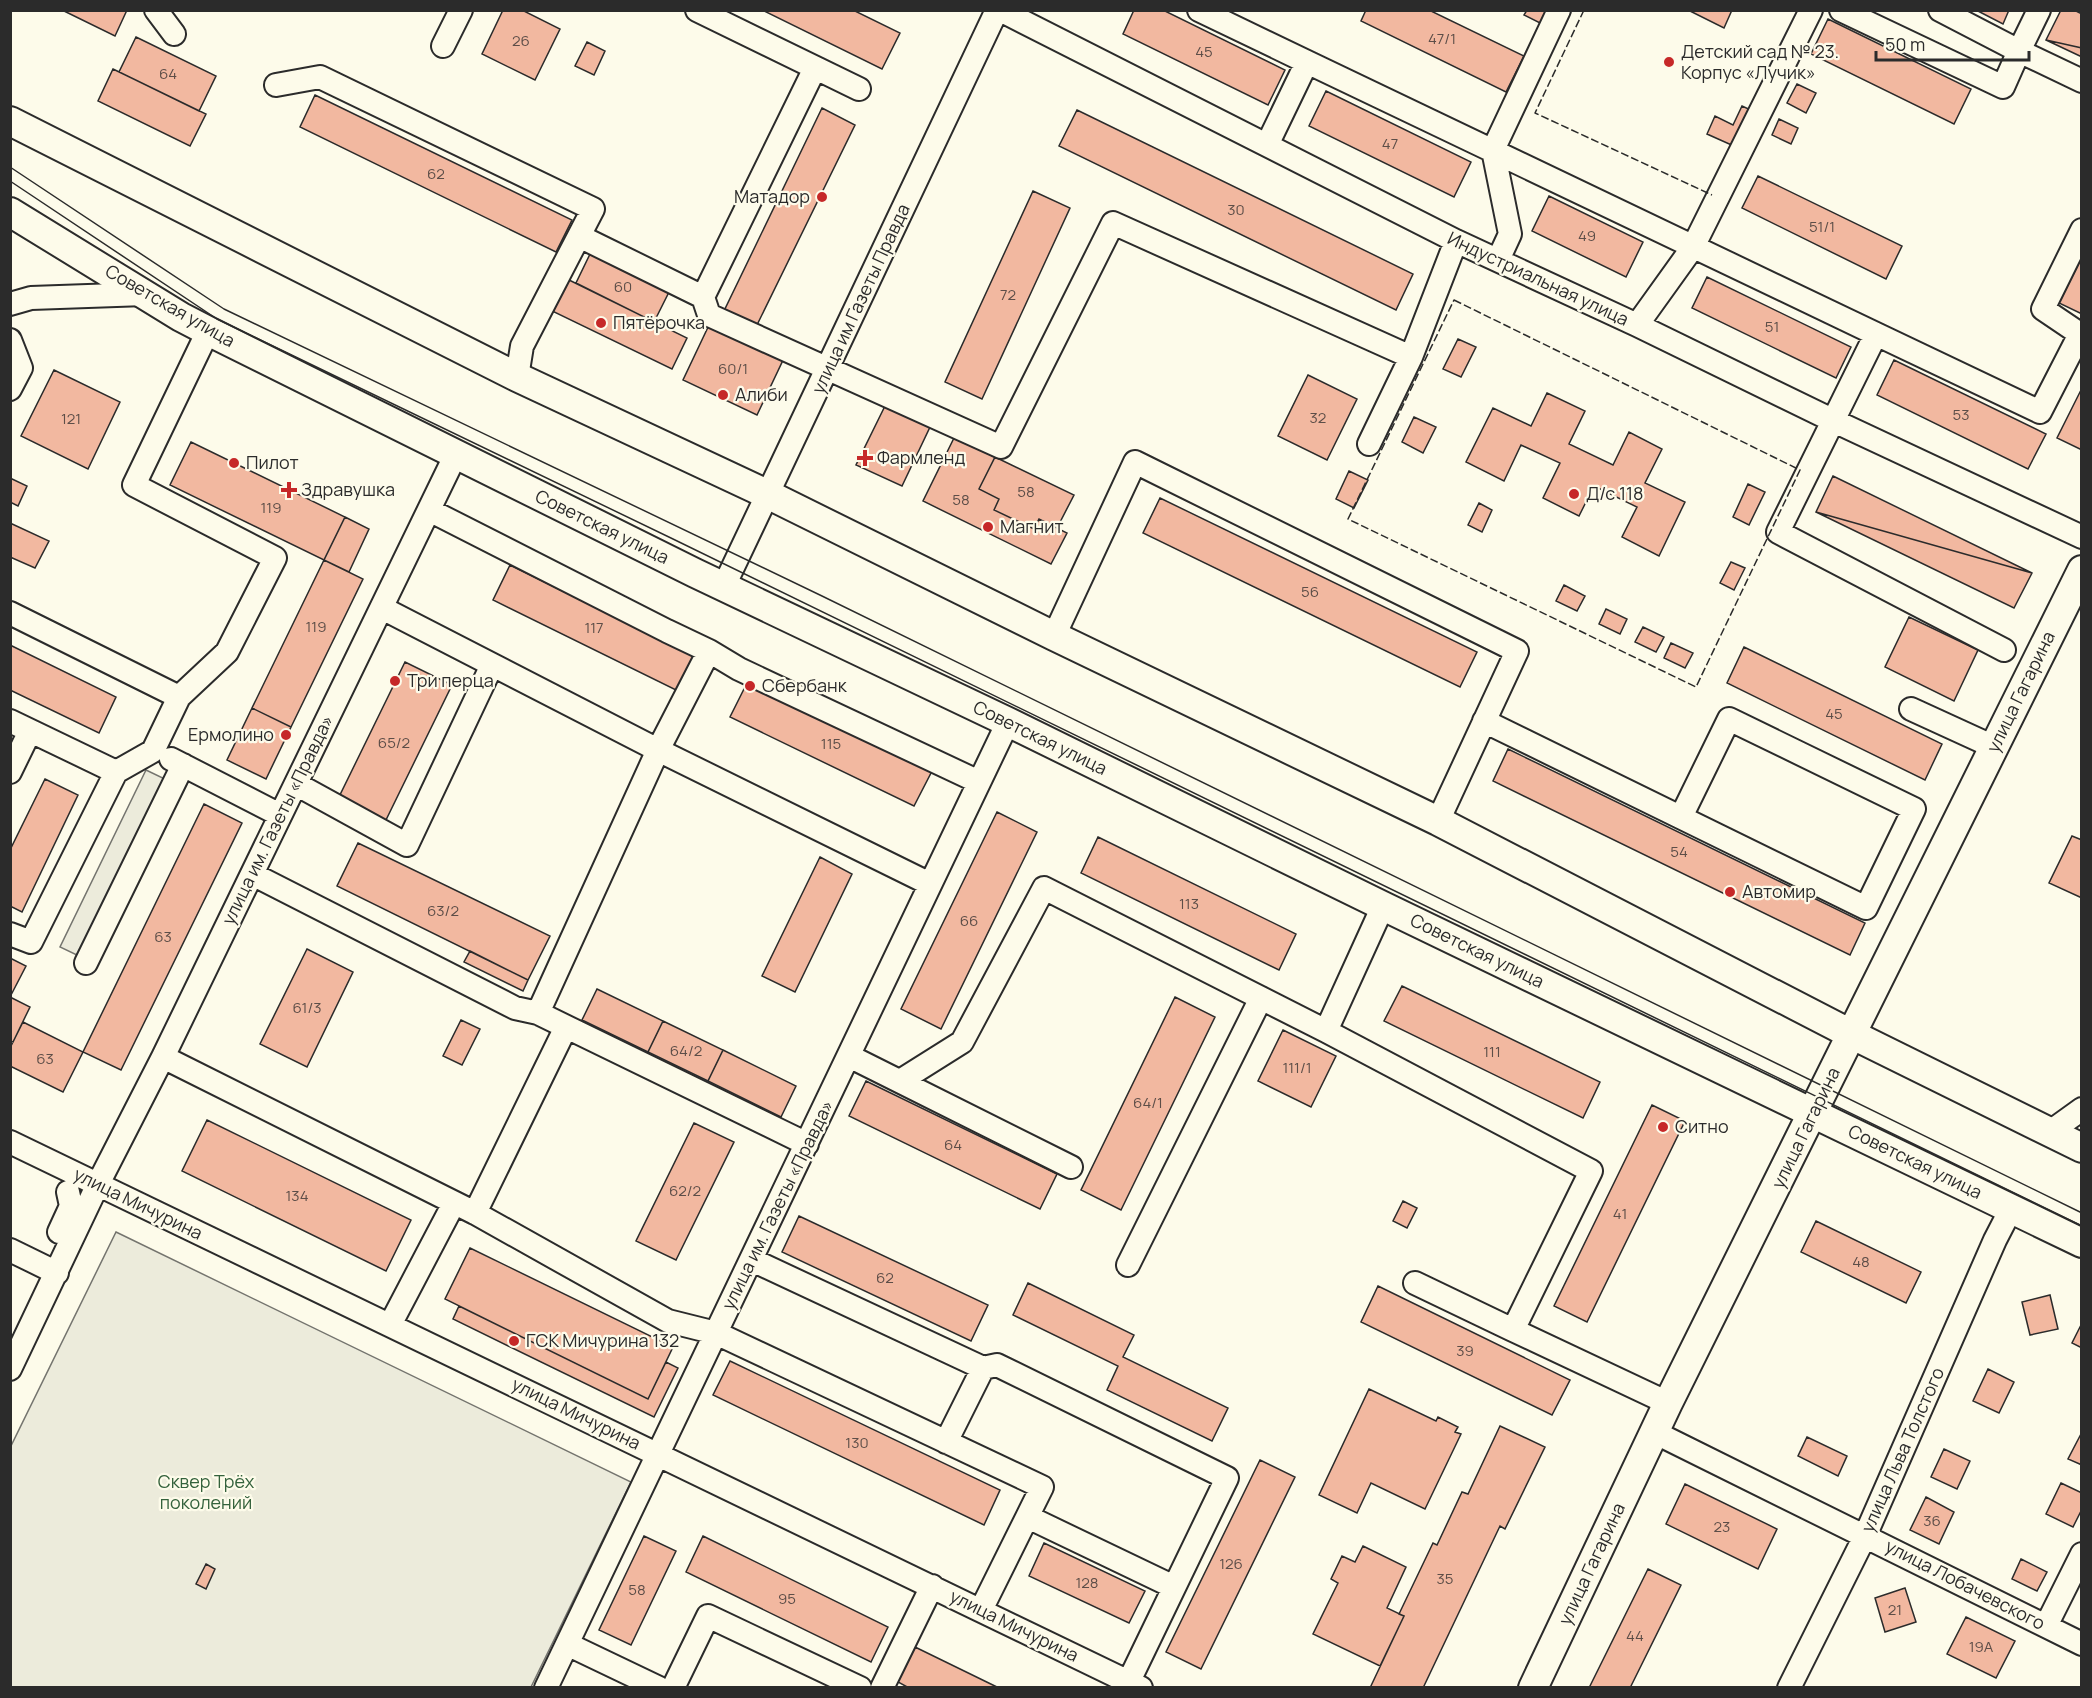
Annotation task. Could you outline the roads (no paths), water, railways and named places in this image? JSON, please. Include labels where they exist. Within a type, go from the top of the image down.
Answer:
[{"type":"main road","points":[[10,121],[517,377],[767,494],[1054,636],[1438,821],[1851,1034],[2082,1148]]},
{"type":"main road","name":"Советская улица","points":[[10,212],[208,331],[724,586],[2082,1243]]},
{"type":"main road","name":"улица Гагарина","points":[[1533,1688],[1668,1403],[2082,570]]},
{"type":"street","points":[[156,10],[174,34]]},
{"type":"street","points":[[443,46],[461,10]]},
{"type":"street","points":[[697,10],[859,89]]},
{"type":"street","name":"Индустриальная улица","points":[[998,10],[1456,241],[2082,537]]},
{"type":"street","name":"улица им Газеты Правда","points":[[724,586],[998,10]]},
{"type":"street","points":[[1199,10],[2040,412],[2080,334],[2043,309],[2082,230]]},
{"type":"street","points":[[1498,261],[1510,234],[1493,150],[1559,10]]},
{"type":"street","points":[[1637,325],[1693,247],[1811,10]]},
{"type":"street","points":[[1841,10],[2003,87],[2038,10]]},
{"type":"street","points":[[1940,10],[2082,81]]},
{"type":"street","points":[[1267,145],[1307,62]]},
{"type":"street","points":[[815,68],[703,297],[709,315],[1001,447],[1113,223],[1411,357]]},
{"type":"street","points":[[276,85],[320,77],[593,209],[522,346],[517,377]]},
{"type":"street","points":[[579,236],[703,297]]},
{"type":"street","points":[[1369,444],[1411,357],[1456,241]]},
{"type":"street","points":[[10,304],[32,298],[145,294]]},
{"type":"street","points":[[10,934],[31,942],[116,772],[153,751],[179,697],[227,652],[275,558],[134,485],[208,331]]},
{"type":"street","points":[[1876,334],[1778,532],[2004,650]]},
{"type":"street","points":[[10,340],[21,368],[10,389]]},
{"type":"street","name":"улица им. Газеты «Правда»","points":[[50,1269],[98,1184],[163,1057],[456,454]]},
{"type":"street","points":[[1054,636],[1135,462],[1516,651],[1438,821]]},
{"type":"street","points":[[429,510],[709,651],[739,669],[979,782]]},
{"type":"street","points":[[382,608],[658,750],[930,884]]},
{"type":"street","points":[[10,613],[179,697]]},
{"type":"street","points":[[538,1013],[658,750],[709,651]]},
{"type":"street","points":[[296,784],[407,845],[492,665]]},
{"type":"street","points":[[1911,709],[1994,747]]},
{"type":"street","points":[[1484,721],[1866,908],[1914,809],[1729,719],[1681,817]]},
{"type":"street","name":"улица им. Газеты «Правда»","points":[[546,1688],[1008,722]]},
{"type":"street","points":[[10,772],[20,726],[116,772]]},
{"type":"street","points":[[153,751],[280,815]]},
{"type":"street","points":[[86,963],[183,765]]},
{"type":"street","points":[[252,874],[515,1008],[538,1013],[807,1144]]},
{"type":"street","points":[[900,1081],[962,1042],[1044,888],[1326,1031],[1591,1171],[1514,1330]]},
{"type":"street","points":[[1326,1031],[1383,906]]},
{"type":"street","points":[[1128,1265],[1262,998]]},
{"type":"street","points":[[475,1213],[566,1027]]},
{"type":"street","points":[[849,1056],[1071,1167]]},
{"type":"street","points":[[163,1057],[475,1213],[668,1321],[716,1334],[1042,1487],[981,1610]]},
{"type":"street","points":[[2050,1132],[2082,1109]]},
{"type":"street","name":"улица Мичурина","points":[[10,1142],[1135,1684]]},
{"type":"street","points":[[10,1368],[50,1269],[71,1206],[68,1192]]},
{"type":"street","points":[[390,1325],[454,1203]]},
{"type":"street","name":"улица Льва Толстого","points":[[1789,1688],[1865,1536],[1995,1240],[2011,1209]]},
{"type":"street","points":[[10,1250],[50,1269]]},
{"type":"street","points":[[752,1260],[983,1368],[996,1365],[1227,1478],[1174,1587],[1135,1684]]},
{"type":"street","points":[[10,1333],[50,1269]]},
{"type":"street","points":[[1415,1283],[1668,1403]]},
{"type":"street","points":[[946,1442],[983,1368]]},
{"type":"street","name":"улица Лобачевского","points":[[1654,1432],[2082,1644]]},
{"type":"street","points":[[1028,1517],[1174,1587]]},
{"type":"street","points":[[2046,1626],[2082,1554]]},
{"type":"street","points":[[882,1688],[932,1586]]},
{"type":"street","points":[[673,1688],[708,1616],[860,1688]]},
{"type":"street","points":[[567,1644],[659,1688]]},
{"type":"tram line","points":[[10,167],[224,309],[822,596],[2082,1213]]},
{"type":"tram line","points":[[10,181],[217,319],[2082,1226]]},
{"type":"place","name":"Детский сад № 23. Корпус «Лучик»","points":[[1669,62]]},
{"type":"place","name":"Матадор","points":[[822,197]]},
{"type":"place","name":"Пятёрочка","points":[[601,323]]},
{"type":"place","name":"Алиби","points":[[723,395]]},
{"type":"place","name":"Фармленд","points":[[865,458]]},
{"type":"place","name":"Пилот","points":[[234,463]]},
{"type":"place","name":"Здравушка","points":[[289,490]]},
{"type":"place","name":"Д/с 118","points":[[1574,494]]},
{"type":"place","name":"Магнит","points":[[988,527]]},
{"type":"place","name":"Три перца","points":[[395,681]]},
{"type":"place","name":"Сбербанк","points":[[750,686]]},
{"type":"place","name":"Ермолино","points":[[286,735]]},
{"type":"place","name":"Автомир","points":[[1730,892]]},
{"type":"place","name":"Ситно","points":[[1663,1127]]},
{"type":"place","name":"ГСК Мичурина 132","points":[[514,1341]]},
{"type":"park label","name":"Сквер Трёх поколений","points":[[206,1492]]}]
